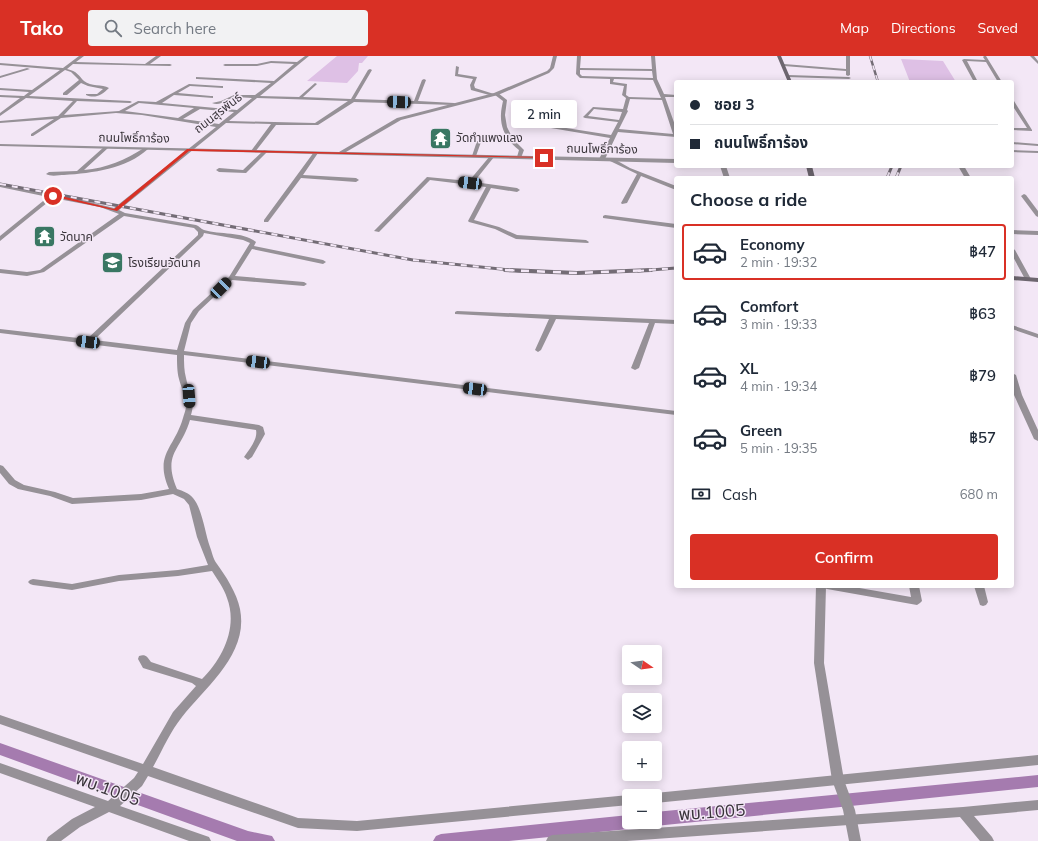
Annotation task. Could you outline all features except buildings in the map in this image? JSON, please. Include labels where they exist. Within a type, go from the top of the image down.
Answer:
[{"type":"main road","points":[[779,56],[789,80]]},
{"type":"main road","points":[[1014,278],[1038,280]]},
{"type":"street","points":[[0,115],[82,56]]},
{"type":"street","points":[[146,65],[158,56]]},
{"type":"street","name":"ถนนสุรพันธ์","points":[[115,210],[307,56]]},
{"type":"street","points":[[340,154],[399,119],[494,95],[548,72],[552,68],[555,56]]},
{"type":"street","points":[[579,56],[580,69],[578,74],[581,77],[655,79]]},
{"type":"street","points":[[653,56],[655,79],[674,130]]},
{"type":"street","points":[[788,76],[849,80],[847,70],[848,56]]},
{"type":"street","points":[[984,56],[999,80]]},
{"type":"street","points":[[1032,56],[1038,63]]},
{"type":"street","points":[[975,80],[964,60],[988,61]]},
{"type":"street","points":[[225,65],[257,65],[271,62],[299,63]]},
{"type":"street","points":[[73,63],[170,65]]},
{"type":"street","points":[[0,64],[64,69],[72,71],[76,76],[82,78],[81,81],[92,86],[107,88],[98,95],[64,94],[81,81]]},
{"type":"street","points":[[784,66],[847,70]]},
{"type":"street","points":[[0,77],[33,67]]},
{"type":"street","points":[[457,67],[456,75],[476,78],[472,84],[473,88],[494,95],[505,101],[503,117],[507,134],[515,145],[522,150],[518,157]]},
{"type":"street","points":[[580,69],[654,70]]},
{"type":"street","points":[[225,122],[316,124],[352,101],[370,70]]},
{"type":"street","points":[[197,78],[274,82]]},
{"type":"street","points":[[612,78],[611,83],[626,85],[624,95],[628,98],[674,96]]},
{"type":"street","points":[[415,103],[424,80]]},
{"type":"street","points":[[158,103],[190,84],[221,87]]},
{"type":"street","points":[[299,99],[315,84]]},
{"type":"street","points":[[0,89],[33,91]]},
{"type":"street","points":[[174,94],[211,97]]},
{"type":"street","points":[[0,96],[130,102]]},
{"type":"street","points":[[214,103],[222,102],[232,96],[454,104]]},
{"type":"street","points":[[602,159],[626,111],[628,98]]},
{"type":"street","points":[[33,135],[59,117],[72,106],[76,99]]},
{"type":"street","points":[[119,113],[138,102],[239,111]]},
{"type":"street","points":[[1014,104],[1030,130],[1014,129]]},
{"type":"street","points":[[178,120],[200,107]]},
{"type":"street","points":[[620,121],[585,117],[593,108],[626,111]]},
{"type":"street","points":[[0,122],[119,113],[220,126]]},
{"type":"street","points":[[253,151],[275,123]]},
{"type":"street","points":[[547,126],[612,137]]},
{"type":"street","points":[[616,130],[674,136]]},
{"type":"street","points":[[474,156],[479,142]]},
{"type":"street","points":[[1014,143],[1038,145]]},
{"type":"street","name":"ถนนโพธิ์การ้อง","points":[[0,145],[674,161]]},
{"type":"street","points":[[79,172],[106,148]]},
{"type":"street","points":[[50,174],[104,169],[130,160],[146,149]]},
{"type":"street","points":[[1014,150],[1038,152]]},
{"type":"street","points":[[219,170],[244,172],[266,151]]},
{"type":"street","points":[[266,222],[316,153]]},
{"type":"street","points":[[470,183],[492,157]]},
{"type":"street","points":[[612,160],[640,174],[674,187]]},
{"type":"street","points":[[624,203],[640,174]]},
{"type":"street","points":[[300,176],[356,180]]},
{"type":"street","points":[[377,231],[429,178],[517,190]]},
{"type":"street","points":[[0,185],[115,210],[123,214],[190,226],[201,231],[245,238],[253,242],[231,278],[196,310],[188,323],[180,353],[182,378],[189,396],[190,407],[183,431],[169,454],[167,465],[168,477],[174,491]]},
{"type":"street","points":[[489,186],[471,221],[496,228],[516,237],[586,242]]},
{"type":"street","points":[[0,238],[53,196]]},
{"type":"street","points":[[1024,196],[1038,215]]},
{"type":"street","points":[[0,271],[27,274],[42,272],[123,214]]},
{"type":"street","points":[[605,217],[674,226]]},
{"type":"street","points":[[0,230],[6,233]]},
{"type":"street","points":[[88,342],[201,235],[201,231]]},
{"type":"street","points":[[1014,232],[1038,233]]},
{"type":"street","points":[[250,247],[323,262]]},
{"type":"street","points":[[1014,254],[1028,279]]},
{"type":"street","points":[[231,278],[304,284]]},
{"type":"street","points":[[457,314],[652,323],[674,322]]},
{"type":"street","points":[[538,350],[553,318]]},
{"type":"street","points":[[635,368],[652,323]]},
{"type":"street","points":[[1014,328],[1038,336]]},
{"type":"street","points":[[0,331],[674,413]]},
{"type":"street","points":[[1014,382],[1018,395],[1038,439]]},
{"type":"street","points":[[187,417],[256,427],[260,429],[261,434],[248,458]]},
{"type":"street","points":[[0,468],[12,482],[21,487],[52,494],[72,501],[141,497],[174,491],[182,493],[195,506],[199,529],[208,555],[232,598],[235,611],[235,630],[230,648],[213,674],[177,715],[138,782],[112,805],[76,823],[52,841]]},
{"type":"street","points":[[34,582],[61,587],[78,586],[119,578],[178,573],[215,567]]},
{"type":"street","points":[[821,588],[819,663],[838,780],[849,814],[855,841]]},
{"type":"street","points":[[839,588],[917,601],[914,588]]},
{"type":"street","points":[[980,588],[983,602]]},
{"type":"street","points":[[143,659],[147,665],[195,680],[202,685]]},
{"type":"street","points":[[0,719],[298,823],[358,826],[622,801]]},
{"type":"street","points":[[662,797],[1038,760]]},
{"type":"street","name":"พบ.1005","points":[[0,768],[112,805],[205,841]]},
{"type":"street","name":"พบ.1005","points":[[552,841],[849,814],[963,812],[1038,805]]},
{"type":"street","points":[[963,812],[988,841]]},
{"type":"shaded area","points":[[337,56],[368,56],[362,63],[359,63],[358,71],[347,83],[307,81]]},
{"type":"shaded area","points":[[901,59],[943,61],[955,80],[909,80]]},
{"type":"waterway","points":[[0,749],[248,838],[267,841]]},
{"type":"waterway","points":[[662,818],[1038,781]]},
{"type":"waterway","points":[[441,841],[622,823]]},
{"type":"railway","points":[[870,56],[877,80]]},
{"type":"railway","points":[[888,176],[891,168]]},
{"type":"railway","points":[[897,176],[900,168]]},
{"type":"railway","points":[[0,184],[413,260],[514,270]]},
{"type":"railway","points":[[650,270],[674,268]]},
{"type":"railway","points":[[505,270],[514,270]]},
{"type":"railway","points":[[514,270],[577,273],[650,270]]},
{"type":"railway","points":[[514,270],[520,271]]},
{"type":"railway","points":[[638,271],[650,270]]},
{"type":"place","name":"วัดกำแพงแลง","points":[[441,138]]},
{"type":"place","name":"วัดนาค","points":[[45,237]]},
{"type":"place","name":"โรงเรียนวัดนาค","points":[[113,263]]},
{"type":"route","points":[[53,196],[115,210],[188,150],[544,158]]}]
